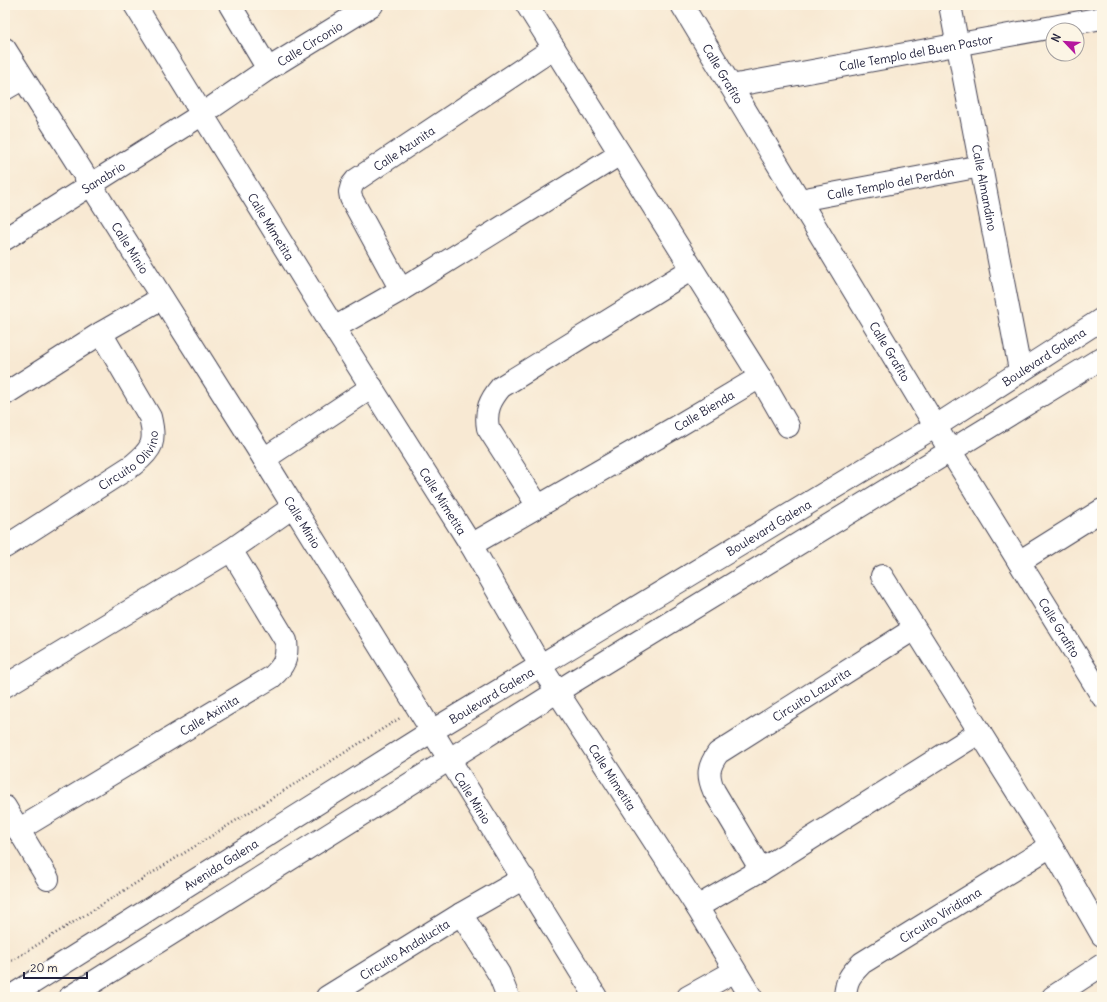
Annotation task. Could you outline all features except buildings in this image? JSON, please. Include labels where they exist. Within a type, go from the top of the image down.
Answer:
[{"type":"street","name":"Calle Mimetita","points":[[135,5],[201,115],[471,545],[540,665],[697,907],[751,997]]},
{"type":"street","name":"Calle Circonio","points":[[230,5],[268,69]]},
{"type":"street","name":"Calle Circonio","points":[[201,115],[268,69],[372,5]]},
{"type":"street","points":[[527,5],[760,377],[788,426]]},
{"type":"street","name":"Calle Grafito","points":[[682,5],[1019,562],[1094,665],[1102,696]]},
{"type":"street","name":"Calle Almandino","points":[[950,5],[1020,370]]},
{"type":"street","name":"Calle Templo del Buen Pastor","points":[[730,86],[1102,18]]},
{"type":"street","name":"Calle Azunita","points":[[400,290],[356,208],[350,192],[352,185],[356,180],[554,48]]},
{"type":"street","name":"Calle Minio","points":[[5,49],[14,84],[90,186],[162,298],[264,459],[416,708],[524,878],[596,997]]},
{"type":"street","name":"Sanabrio","points":[[5,239],[201,115]]},
{"type":"street","points":[[334,328],[400,290],[620,154]]},
{"type":"street","name":"Calle Templo del Perdón","points":[[800,200],[981,166]]},
{"type":"street","points":[[538,506],[488,428],[486,419],[488,405],[501,387],[692,269]]},
{"type":"street","points":[[5,394],[101,333],[162,298]]},
{"type":"street","name":"Boulevard Galena","points":[[432,731],[936,426],[1020,370],[1102,319]]},
{"type":"street","name":"Circuito Olivino","points":[[5,547],[133,465],[145,455],[152,445],[153,432],[150,417],[101,333]]},
{"type":"street","points":[[70,997],[449,759],[952,452],[1102,358]]},
{"type":"street","name":"Calle Bienda","points":[[471,545],[760,377]]},
{"type":"street","points":[[264,459],[372,388]]},
{"type":"street","points":[[5,686],[231,550],[293,507]]},
{"type":"street","points":[[1019,562],[1102,510]]},
{"type":"street","name":"Calle Axinita","points":[[18,830],[265,681],[283,666],[288,654],[286,641],[231,550]]},
{"type":"street","points":[[882,576],[1051,846],[1102,935]]},
{"type":"street","name":"Circuito Lazurita","points":[[761,870],[714,791],[710,781],[709,770],[711,763],[718,753],[914,629]]},
{"type":"street","name":"Avenida Galena","points":[[10,997],[432,731]]},
{"type":"street","points":[[697,907],[761,870],[980,732]]},
{"type":"street","points":[[5,807],[48,879]]},
{"type":"street","name":"Circuito Viridiana","points":[[845,997],[846,984],[852,974],[862,963],[1051,846]]},
{"type":"street","name":"Circuito Andalucita","points":[[327,997],[461,914],[524,878]]},
{"type":"street","name":"Circuito Andalucita","points":[[461,914],[499,974],[508,997]]},
{"type":"street","points":[[1052,997],[1102,965]]},
{"type":"street","points":[[688,997],[735,971]]},
{"type":"path","points":[[5,965],[416,708]]}]
